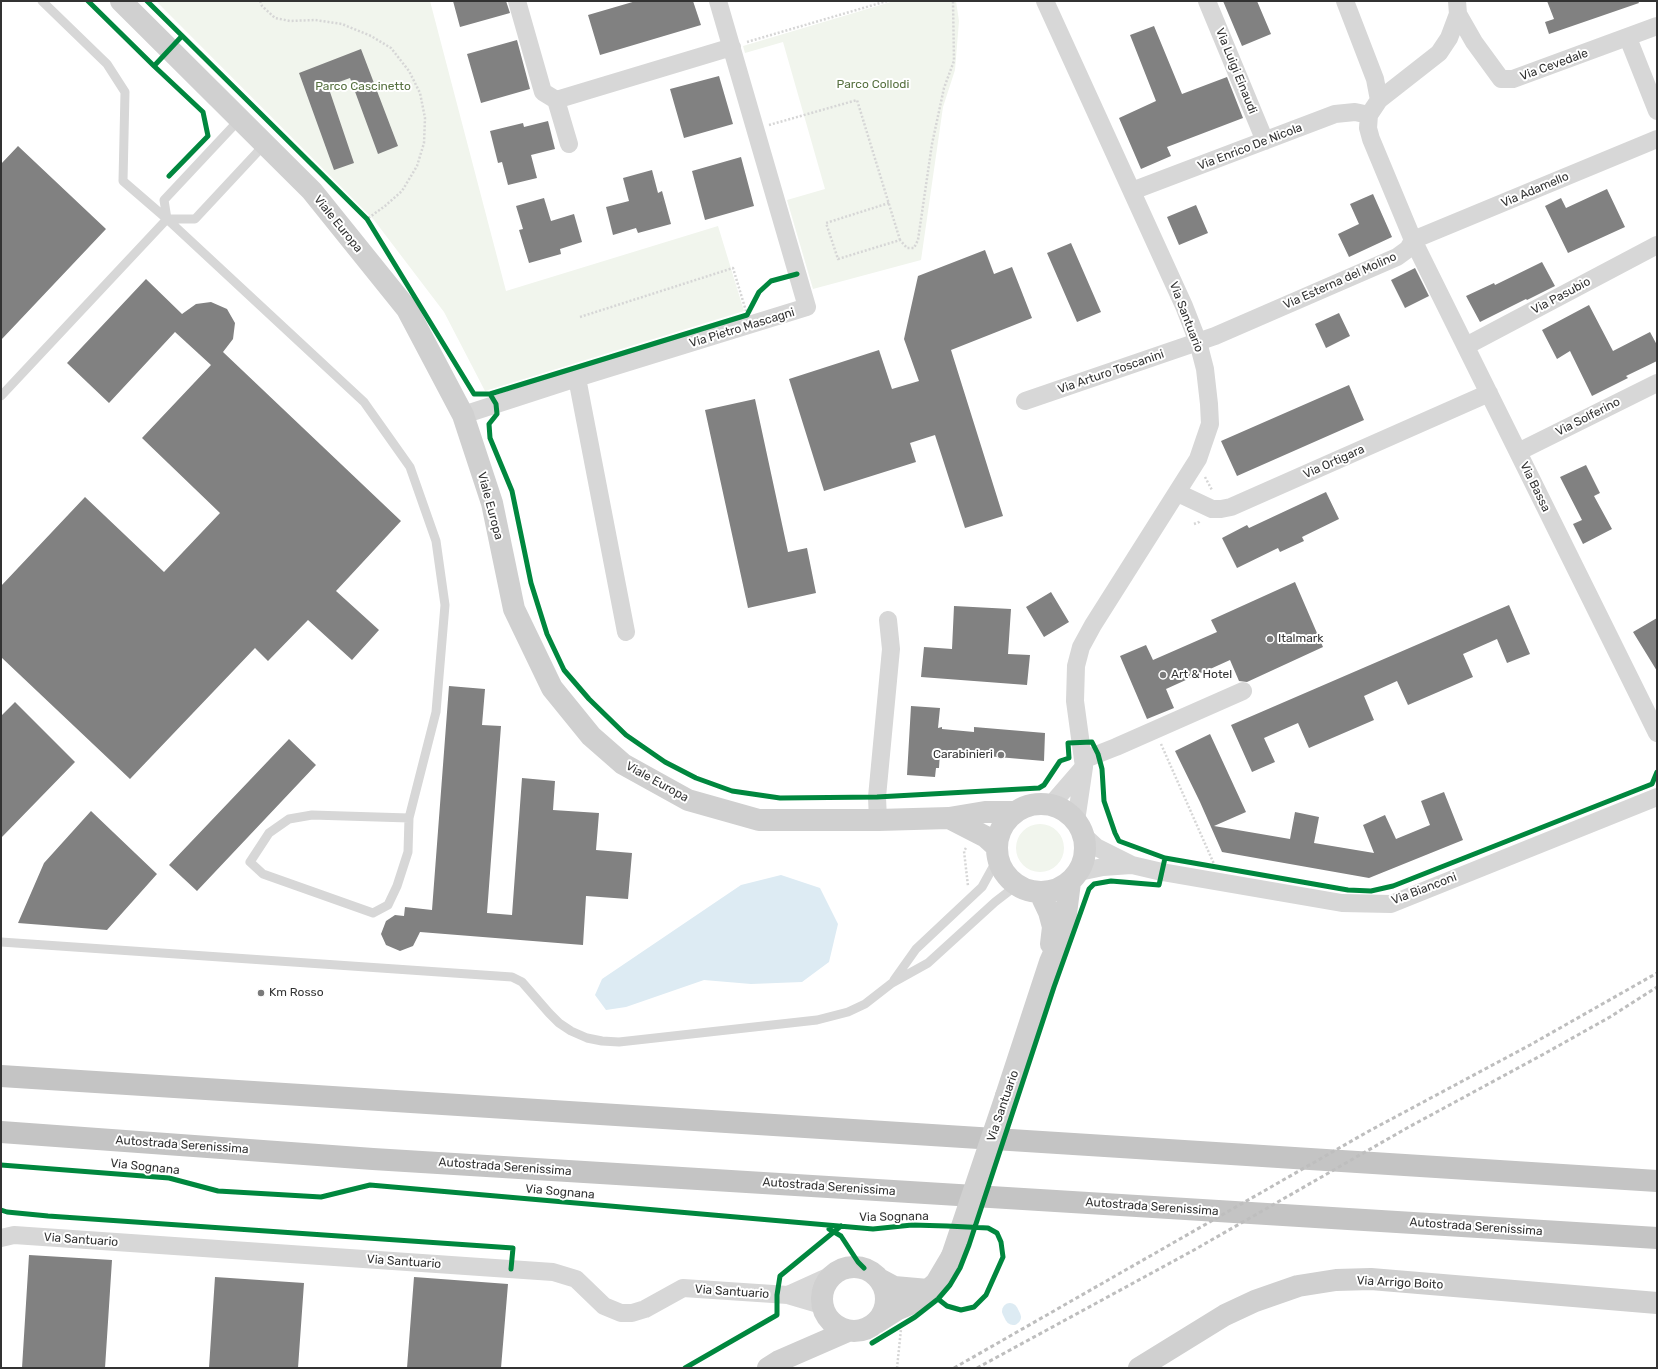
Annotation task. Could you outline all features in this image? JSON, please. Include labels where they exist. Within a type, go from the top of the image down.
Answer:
[{"type":"highway","points":[[1,1076],[1657,1181]]},
{"type":"highway","name":"Autostrada Serenissima","points":[[1,1132],[373,1159],[1657,1238]]},
{"type":"street","name":"Viale Europa","points":[[121,1],[264,145],[312,191],[407,309],[463,415],[492,503],[514,609],[552,688],[591,736],[623,764],[688,800],[759,820],[878,820],[949,818],[984,812],[1016,812]]},
{"type":"street","points":[[517,1],[543,92],[556,100],[569,144]]},
{"type":"street","name":"Via Pietro Mascagni","points":[[463,415],[577,378],[807,308],[718,1]]},
{"type":"street","name":"Via Santuario","points":[[1,1238],[14,1235],[553,1272],[576,1279],[604,1306],[621,1313],[632,1313],[645,1309],[683,1288],[788,1295],[824,1310],[831,1323],[848,1331],[885,1327],[898,1309],[922,1299],[928,1290],[936,1283],[952,1256],[1050,962],[1064,930],[1074,877],[1085,854],[1080,829],[1083,763],[1075,701],[1076,666],[1081,647],[1093,625],[1178,493],[1198,459],[1210,424],[1210,404],[1204,369],[1198,342],[1184,306],[1045,1]]},
{"type":"street","name":"Via Luigi Einaudi","points":[[1207,1],[1265,141]]},
{"type":"street","points":[[1345,1],[1375,79],[1378,100]]},
{"type":"street","points":[[1414,240],[1371,139],[1368,128],[1370,115],[1378,100],[1439,53],[1448,38],[1458,8]]},
{"type":"street","name":"Via Cevedale","points":[[1458,8],[1474,42],[1501,79],[1513,79],[1628,38],[1657,26]]},
{"type":"street","points":[[1628,38],[1657,111]]},
{"type":"street","points":[[556,100],[732,46]]},
{"type":"street","name":"Via Enrico De Nicola","points":[[1132,191],[1335,114],[1355,112],[1370,115]]},
{"type":"street","name":"Via Adamello","points":[[1414,240],[1657,139]]},
{"type":"street","name":"Via Esterna del Molino","points":[[1198,342],[1397,256],[1408,249],[1414,240]]},
{"type":"street","name":"Via Bassa","points":[[1414,240],[1522,459],[1653,714],[1657,733]]},
{"type":"street","name":"Via Pasubio","points":[[1466,346],[1657,245]]},
{"type":"street","name":"Via Arturo Toscanini","points":[[1025,401],[1198,342]]},
{"type":"street","points":[[577,378],[626,632]]},
{"type":"street","name":"Via Solferino","points":[[1522,459],[1657,383]]},
{"type":"street","name":"Via Ortigara","points":[[1178,493],[1212,509],[1230,507],[1489,393]]},
{"type":"street","points":[[878,820],[877,797],[891,649],[888,620]]},
{"type":"street","points":[[1051,805],[1083,763],[1244,691]]},
{"type":"street","name":"Via Bianconi","points":[[1080,829],[1096,847],[1132,865],[1162,872],[1342,903],[1391,904],[1657,797]]},
{"type":"street","points":[[1074,877],[1061,888],[1051,892],[1040,893],[1017,885],[1008,878],[1002,868],[998,852],[1000,834],[1006,822],[1016,812],[1039,804],[1051,805],[1065,811],[1080,829]]},
{"type":"street","name":"Viale Europa","points":[[949,818],[986,837],[998,852]]},
{"type":"street","name":"Via Bianconi","points":[[1074,877],[1103,867],[1132,865]]},
{"type":"street","name":"Via Santuario","points":[[1040,893],[1049,912],[1053,927],[1050,962]]},
{"type":"street","name":"Via Santuario","points":[[788,1295],[846,1267],[855,1266],[872,1272],[880,1279],[894,1287],[928,1290]]},
{"type":"street","points":[[799,1352],[824,1310],[822,1295],[824,1285],[830,1276]]},
{"type":"street","points":[[880,1279],[884,1287],[886,1297],[882,1315],[885,1327]]},
{"type":"street","name":"Via Arrigo Boito","points":[[1139,1368],[1225,1316],[1255,1301],[1298,1286],[1336,1280],[1371,1279],[1657,1303]]},
{"type":"street","name":"Via Santuario","points":[[768,1368],[779,1361],[848,1331]]},
{"type":"lane","points":[[42,1],[107,64],[125,92],[123,181],[167,219],[364,402],[410,467],[436,541],[445,605],[436,712],[409,818],[408,852],[397,886],[388,905],[373,912],[263,874],[250,862],[269,834],[289,819],[312,816],[409,818]]},
{"type":"lane","points":[[167,219],[164,200],[239,120]]},
{"type":"lane","points":[[1,396],[167,219],[195,219],[264,145]]},
{"type":"lane","points":[[892,983],[916,949],[982,887],[998,852]]},
{"type":"lane","points":[[1,942],[512,977],[522,982],[531,990],[548,1013],[571,1031],[587,1038],[619,1042],[831,1018],[865,1004],[892,983],[928,963],[995,902],[1017,885]]},
{"type":"path","points":[[260,1],[262,6],[276,18],[290,21],[315,20],[342,24],[371,36],[391,48],[409,71],[420,93],[425,118],[424,143],[417,166],[402,191],[367,220]]},
{"type":"path","points":[[732,46],[887,1]]},
{"type":"path","points":[[755,128],[857,100],[900,240],[907,248],[914,248],[918,240],[932,144],[944,88],[954,61],[953,1]]},
{"type":"path","points":[[889,203],[826,223],[838,260],[900,240]]},
{"type":"path","points":[[362,214],[371,226]]},
{"type":"path","points":[[580,316],[733,268],[747,315]]},
{"type":"path","points":[[1154,747],[1161,744],[1215,866]]},
{"type":"path","points":[[1208,865],[1223,868]]},
{"type":"path","points":[[885,1327],[904,1324],[897,1368]]},
{"type":"green space","name":"Parco Cascinetto","points":[[156,1],[430,1],[506,291],[718,226],[744,311],[485,391],[444,312],[374,220]]},
{"type":"green space","name":"Parco Collodi","points":[[894,1],[956,1],[959,21],[955,70],[943,107],[921,260],[813,289],[787,200],[825,189],[783,42],[745,53],[743,46]]},
{"type":"green space","points":[[1035,824],[1045,824],[1054,828],[1060,834],[1063,839],[1063,857],[1054,868],[1045,872],[1035,872],[1026,868],[1020,862],[1016,853],[1016,843],[1020,834],[1026,828]]},
{"type":"shaded area","points":[[781,875],[820,888],[838,924],[829,962],[802,982],[751,984],[704,980],[626,1007],[606,1010],[595,995],[602,979],[741,885]]},
{"type":"building","points":[[453,1],[506,1],[510,13],[460,27]]},
{"type":"building","points":[[636,1],[693,1],[701,25],[600,55],[588,15]]},
{"type":"building","points":[[1223,1],[1257,1],[1271,34],[1242,46]]},
{"type":"building","points":[[1547,1],[1638,1],[1639,3],[1549,34],[1545,22],[1554,19]]},
{"type":"building","points":[[1154,26],[1182,94],[1227,77],[1243,118],[1167,147],[1171,156],[1141,169],[1119,118],[1156,101],[1130,35]]},
{"type":"building","points":[[517,40],[530,89],[481,103],[467,54]]},
{"type":"building","points":[[361,49],[398,146],[378,154],[350,78],[328,86],[354,163],[334,170],[299,73]]},
{"type":"building","points":[[719,76],[733,124],[684,138],[670,89]]},
{"type":"building","points":[[548,121],[555,149],[531,155],[537,178],[508,185],[502,162],[498,163],[490,131],[523,123],[524,127]]},
{"type":"building","points":[[18,146],[106,229],[1,340],[1,164]]},
{"type":"building","points":[[741,157],[754,206],[705,220],[692,171]]},
{"type":"building","points":[[652,170],[658,193],[662,191],[671,224],[638,233],[636,228],[613,235],[606,207],[629,201],[623,178]]},
{"type":"building","points":[[1607,189],[1625,227],[1568,253],[1545,206],[1561,198],[1566,208]]},
{"type":"building","points":[[1373,194],[1392,237],[1349,257],[1338,234],[1359,224],[1350,204]]},
{"type":"building","points":[[544,198],[551,221],[574,214],[582,242],[560,249],[561,254],[529,263],[519,230],[523,229],[516,206]]},
{"type":"building","points":[[1196,205],[1208,233],[1179,245],[1167,217]]},
{"type":"building","points":[[1071,243],[1101,312],[1077,322],[1047,253]]},
{"type":"building","points":[[985,250],[994,274],[1012,267],[1032,318],[951,350],[1003,516],[965,528],[935,435],[910,443],[916,462],[824,491],[789,379],[879,350],[892,389],[919,381],[904,339],[918,276]]},
{"type":"building","points":[[1542,262],[1555,286],[1480,322],[1466,296],[1494,283],[1495,285]]},
{"type":"building","points":[[1415,268],[1429,296],[1405,308],[1391,280]]},
{"type":"building","points":[[146,279],[182,314],[196,304],[211,302],[227,309],[235,323],[233,339],[223,352],[401,521],[336,591],[379,630],[352,660],[308,620],[268,661],[255,648],[130,779],[1,657],[1,586],[85,497],[164,572],[220,513],[142,438],[211,365],[175,332],[109,403],[67,363]]},
{"type":"building","points":[[1589,305],[1613,351],[1650,332],[1657,345],[1657,361],[1626,376],[1628,378],[1592,396],[1570,351],[1557,359],[1542,330]]},
{"type":"building","points":[[1339,313],[1350,336],[1326,348],[1315,324]]},
{"type":"building","points":[[1349,385],[1364,420],[1237,476],[1221,441]]},
{"type":"building","points":[[755,399],[788,552],[807,548],[816,593],[748,608],[705,410]]},
{"type":"building","points":[[1586,465],[1600,493],[1594,496],[1612,529],[1583,544],[1573,524],[1582,520],[1560,477]]},
{"type":"building","points":[[1326,492],[1339,519],[1302,537],[1304,541],[1280,552],[1278,548],[1237,568],[1222,538],[1247,525],[1249,528]]},
{"type":"building","name":"Italmark","points":[[1295,582],[1323,647],[1247,682],[1239,681],[1230,660],[1166,689],[1174,708],[1147,719],[1120,656],[1146,645],[1153,660],[1217,632],[1211,620]]},
{"type":"building","points":[[1051,592],[1069,622],[1044,637],[1026,607]]},
{"type":"building","points":[[1509,605],[1530,654],[1507,663],[1497,639],[1463,654],[1473,677],[1408,705],[1397,681],[1364,696],[1374,720],[1309,748],[1298,723],[1264,738],[1275,762],[1252,772],[1231,725]]},
{"type":"building","points":[[954,606],[1011,609],[1008,654],[1030,655],[1027,685],[921,677],[924,647],[952,649]]},
{"type":"building","points":[[1657,618],[1657,671],[1633,632]]},
{"type":"building","points":[[449,686],[485,689],[482,725],[501,726],[487,913],[512,915],[522,778],[555,781],[553,810],[599,813],[596,850],[632,853],[628,899],[586,896],[583,945],[420,932],[413,946],[400,951],[386,945],[381,934],[386,921],[395,915],[404,916],[405,907],[432,910]]},
{"type":"building","points":[[15,702],[75,762],[1,838],[1,716]]},
{"type":"building","points":[[911,706],[940,708],[938,728],[942,727],[942,729],[974,732],[974,727],[1045,733],[1044,761],[940,752],[939,768],[936,768],[935,777],[907,775]]},
{"type":"building","points":[[1210,734],[1246,812],[1214,826],[1290,839],[1295,812],[1319,817],[1314,843],[1374,853],[1363,825],[1385,815],[1396,839],[1430,825],[1421,801],[1444,792],[1463,840],[1369,878],[1222,852],[1175,751]]},
{"type":"building","points":[[289,739],[316,765],[197,891],[169,865]]},
{"type":"building","points":[[91,811],[157,874],[107,930],[18,923],[44,863]]},
{"type":"building","points":[[29,1255],[112,1260],[105,1368],[22,1368]]},
{"type":"building","points":[[215,1277],[304,1283],[298,1368],[209,1368]]},
{"type":"building","points":[[414,1277],[508,1284],[501,1368],[407,1368]]},
{"type":"waterway","points":[[1010,1311],[1013,1317]]},
{"type":"railway","points":[[954,1368],[1369,1131],[1530,1045],[1657,973]]},
{"type":"railway","points":[[977,1368],[1194,1250],[1407,1128],[1610,1017],[1657,987]]},
{"type":"cycle path","points":[[88,1],[154,66],[182,36]]},
{"type":"cycle path","points":[[147,1],[367,219],[474,394],[490,394],[496,404],[497,414],[489,424],[490,438],[512,491],[531,583],[547,634],[564,670],[589,699],[626,735],[665,762],[696,778],[732,791],[780,798],[877,797],[1039,788],[1044,785],[1060,761],[1069,758],[1068,743],[1092,742],[1098,754],[1102,769],[1104,801],[1119,841],[1165,858],[1159,885],[1111,881],[1094,884],[1089,889],[1054,987],[969,1245],[960,1268],[950,1285],[938,1299],[915,1317],[872,1343]]},
{"type":"cycle path","points":[[154,66],[203,112],[208,136],[169,176]]},
{"type":"cycle path","points":[[490,394],[747,315],[759,292],[771,281],[797,274]]},
{"type":"cycle path","points":[[1165,858],[1348,890],[1371,891],[1393,886],[1652,784],[1657,772]]},
{"type":"cycle path","name":"Via Sognana","points":[[1,1165],[169,1178],[218,1191],[321,1197],[370,1185],[873,1229],[912,1225],[947,1226],[988,1228],[997,1233],[1001,1242],[1003,1257],[986,1295],[974,1307],[961,1310],[947,1306],[938,1299]]},
{"type":"cycle path","points":[[1,1210],[7,1212],[48,1216],[513,1248],[511,1269]]},
{"type":"cycle path","points":[[685,1368],[777,1315],[777,1295],[780,1276],[841,1226]]},
{"type":"cycle path","points":[[829,1229],[841,1236],[858,1262],[864,1268]]},
{"type":"place","name":"Italmark","points":[[1270,639]]},
{"type":"place","name":"Art & Hotel","points":[[1163,675]]},
{"type":"place","name":"Carabinieri","points":[[1001,755]]},
{"type":"place","name":"Km Rosso","points":[[261,993]]}]
